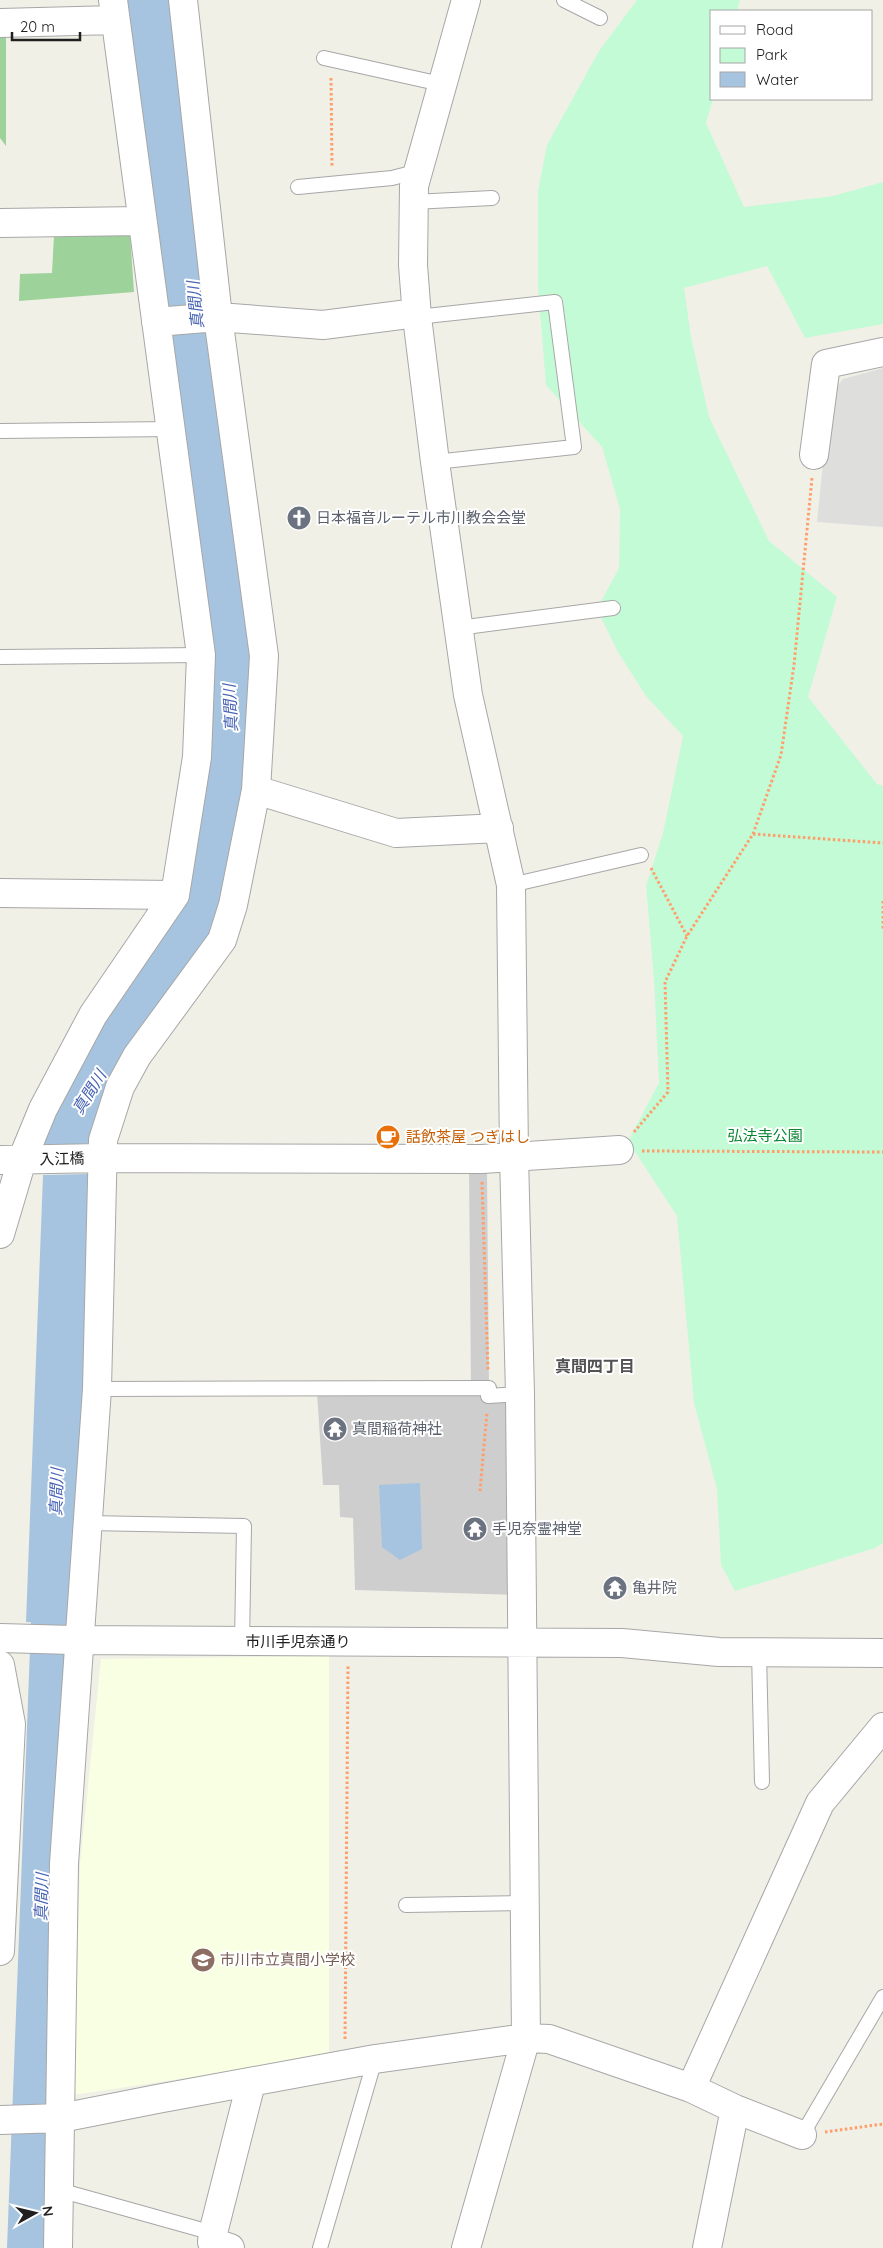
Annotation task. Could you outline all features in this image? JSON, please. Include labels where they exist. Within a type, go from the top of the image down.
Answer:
[{"type":"street","points":[[58,2248],[64,1864],[77,1641],[88,1523],[97,1389],[101,1158],[103,1140],[120,1086],[137,1056],[222,940],[233,905],[256,790],[264,656],[218,317],[183,0]]},
{"type":"street","points":[[466,0],[414,186],[413,265],[417,315],[435,462],[468,694],[511,885],[514,1156],[520,1394],[526,2038],[466,2248]]},
{"type":"street","points":[[0,22],[114,10],[202,655],[197,757],[174,895],[93,1015],[44,1109],[11,1160],[0,1234]]},
{"type":"street","points":[[0,223],[142,221]]},
{"type":"street","points":[[156,322],[218,317],[323,325],[417,315]]},
{"type":"street","points":[[814,455],[826,364],[883,352]]},
{"type":"street","points":[[256,790],[396,833],[499,828]]},
{"type":"street","points":[[0,893],[174,895]]},
{"type":"street","name":"入江橋","points":[[11,1160],[101,1158],[482,1159],[619,1150]]},
{"type":"street","name":"市川手児奈通り","points":[[12,1639],[523,1644],[622,1643],[718,1652],[883,1652]]},
{"type":"street","points":[[0,1665],[11,1724],[3,1813],[0,1951]]},
{"type":"street","points":[[691,2088],[820,1803],[883,1726]]},
{"type":"street","points":[[0,2120],[61,2118],[157,2098],[251,2083],[375,2059],[526,2038],[549,2038],[691,2088],[735,2109],[802,2135]]},
{"type":"street","points":[[221,2241],[251,2083]]},
{"type":"street","points":[[707,2248],[735,2109]]},
{"type":"lane","points":[[573,2],[600,18]]},
{"type":"lane","points":[[327,59],[441,84]]},
{"type":"lane","points":[[298,187],[392,178],[418,170]]},
{"type":"lane","points":[[413,202],[492,198]]},
{"type":"lane","points":[[417,315],[555,302],[574,447],[435,462]]},
{"type":"lane","points":[[0,431],[171,429]]},
{"type":"lane","points":[[458,628],[613,608]]},
{"type":"lane","points":[[0,657],[202,655]]},
{"type":"lane","points":[[511,885],[641,855]]},
{"type":"lane","points":[[97,1389],[489,1392],[520,1394]]},
{"type":"lane","points":[[88,1523],[244,1526],[242,1642]]},
{"type":"lane","points":[[759,1652],[762,1782]]},
{"type":"lane","points":[[406,1905],[525,1903]]},
{"type":"lane","points":[[802,2135],[883,1997]]},
{"type":"lane","points":[[320,2248],[375,2059]]},
{"type":"lane","points":[[59,2190],[221,2241]]},
{"type":"path","points":[[327,59],[332,183]]},
{"type":"path","points":[[619,1150],[668,1092],[665,982],[687,936],[753,834],[781,755],[794,665],[814,455]]},
{"type":"path","points":[[753,834],[883,843]]},
{"type":"path","points":[[641,855],[656,875],[687,936]]},
{"type":"path","points":[[883,901],[883,930]]},
{"type":"path","points":[[672,1152],[782,1150],[883,1152]]},
{"type":"path","points":[[480,1491],[489,1392],[482,1159]]},
{"type":"path","points":[[345,2065],[348,1642]]},
{"type":"path","points":[[802,2135],[883,2124]]},
{"type":"shaded area","points":[[883,368],[883,527],[817,522],[830,395],[843,379]]},
{"type":"shaded area","points":[[469,1168],[487,1168],[489,1388],[520,1394],[516,1595],[355,1590],[353,1518],[340,1517],[339,1485],[323,1485],[317,1392],[471,1392]]},
{"type":"shaded area","name":"市川市立真間小学校","points":[[329,1656],[329,2056],[74,2095],[80,1864],[101,1659]]},
{"type":"green space","name":"弘法寺公園","points":[[637,0],[740,0],[737,10],[710,10],[710,100],[713,100],[706,123],[744,207],[833,196],[883,182],[883,324],[805,338],[767,266],[684,288],[691,337],[709,417],[769,541],[837,597],[808,697],[877,784],[883,786],[883,1543],[875,1548],[735,1591],[721,1565],[717,1489],[694,1403],[677,1216],[628,1141],[659,1083],[654,980],[646,886],[663,833],[683,736],[646,696],[618,652],[597,609],[619,568],[620,509],[602,447],[546,385],[538,288],[538,191],[547,145],[599,51]]},
{"type":"green space","points":[[0,33],[6,33],[6,146],[0,138]]},
{"type":"green space","points":[[130,234],[134,292],[19,301],[20,274],[52,273],[54,235]]},
{"type":"water","points":[[126,0],[173,0],[253,654],[242,787],[213,932],[104,1090],[91,1144],[40,1145],[104,1019],[185,900],[203,782]]},
{"type":"water","points":[[88,1174],[81,1626],[26,1622],[43,1175]]},
{"type":"water","points":[[420,1483],[422,1549],[400,1560],[382,1547],[379,1485]]},
{"type":"waterway","name":"真間川","points":[[27,2248],[52,1597]]},
{"type":"place","name":"日本福音ルーテル市川教会会堂","points":[[299,518]]},
{"type":"place","name":"話飲茶屋 つぎはし","points":[[388,1137]]},
{"type":"place","name":"真間稲荷神社","points":[[335,1429]]},
{"type":"place","name":"手児奈霊神堂","points":[[475,1529]]},
{"type":"place","name":"亀井院","points":[[615,1588]]},
{"type":"place","name":"市川市立真間小学校","points":[[203,1960]]},
{"type":"district","name":"真間四丁目","points":[[595,1366]]}]
